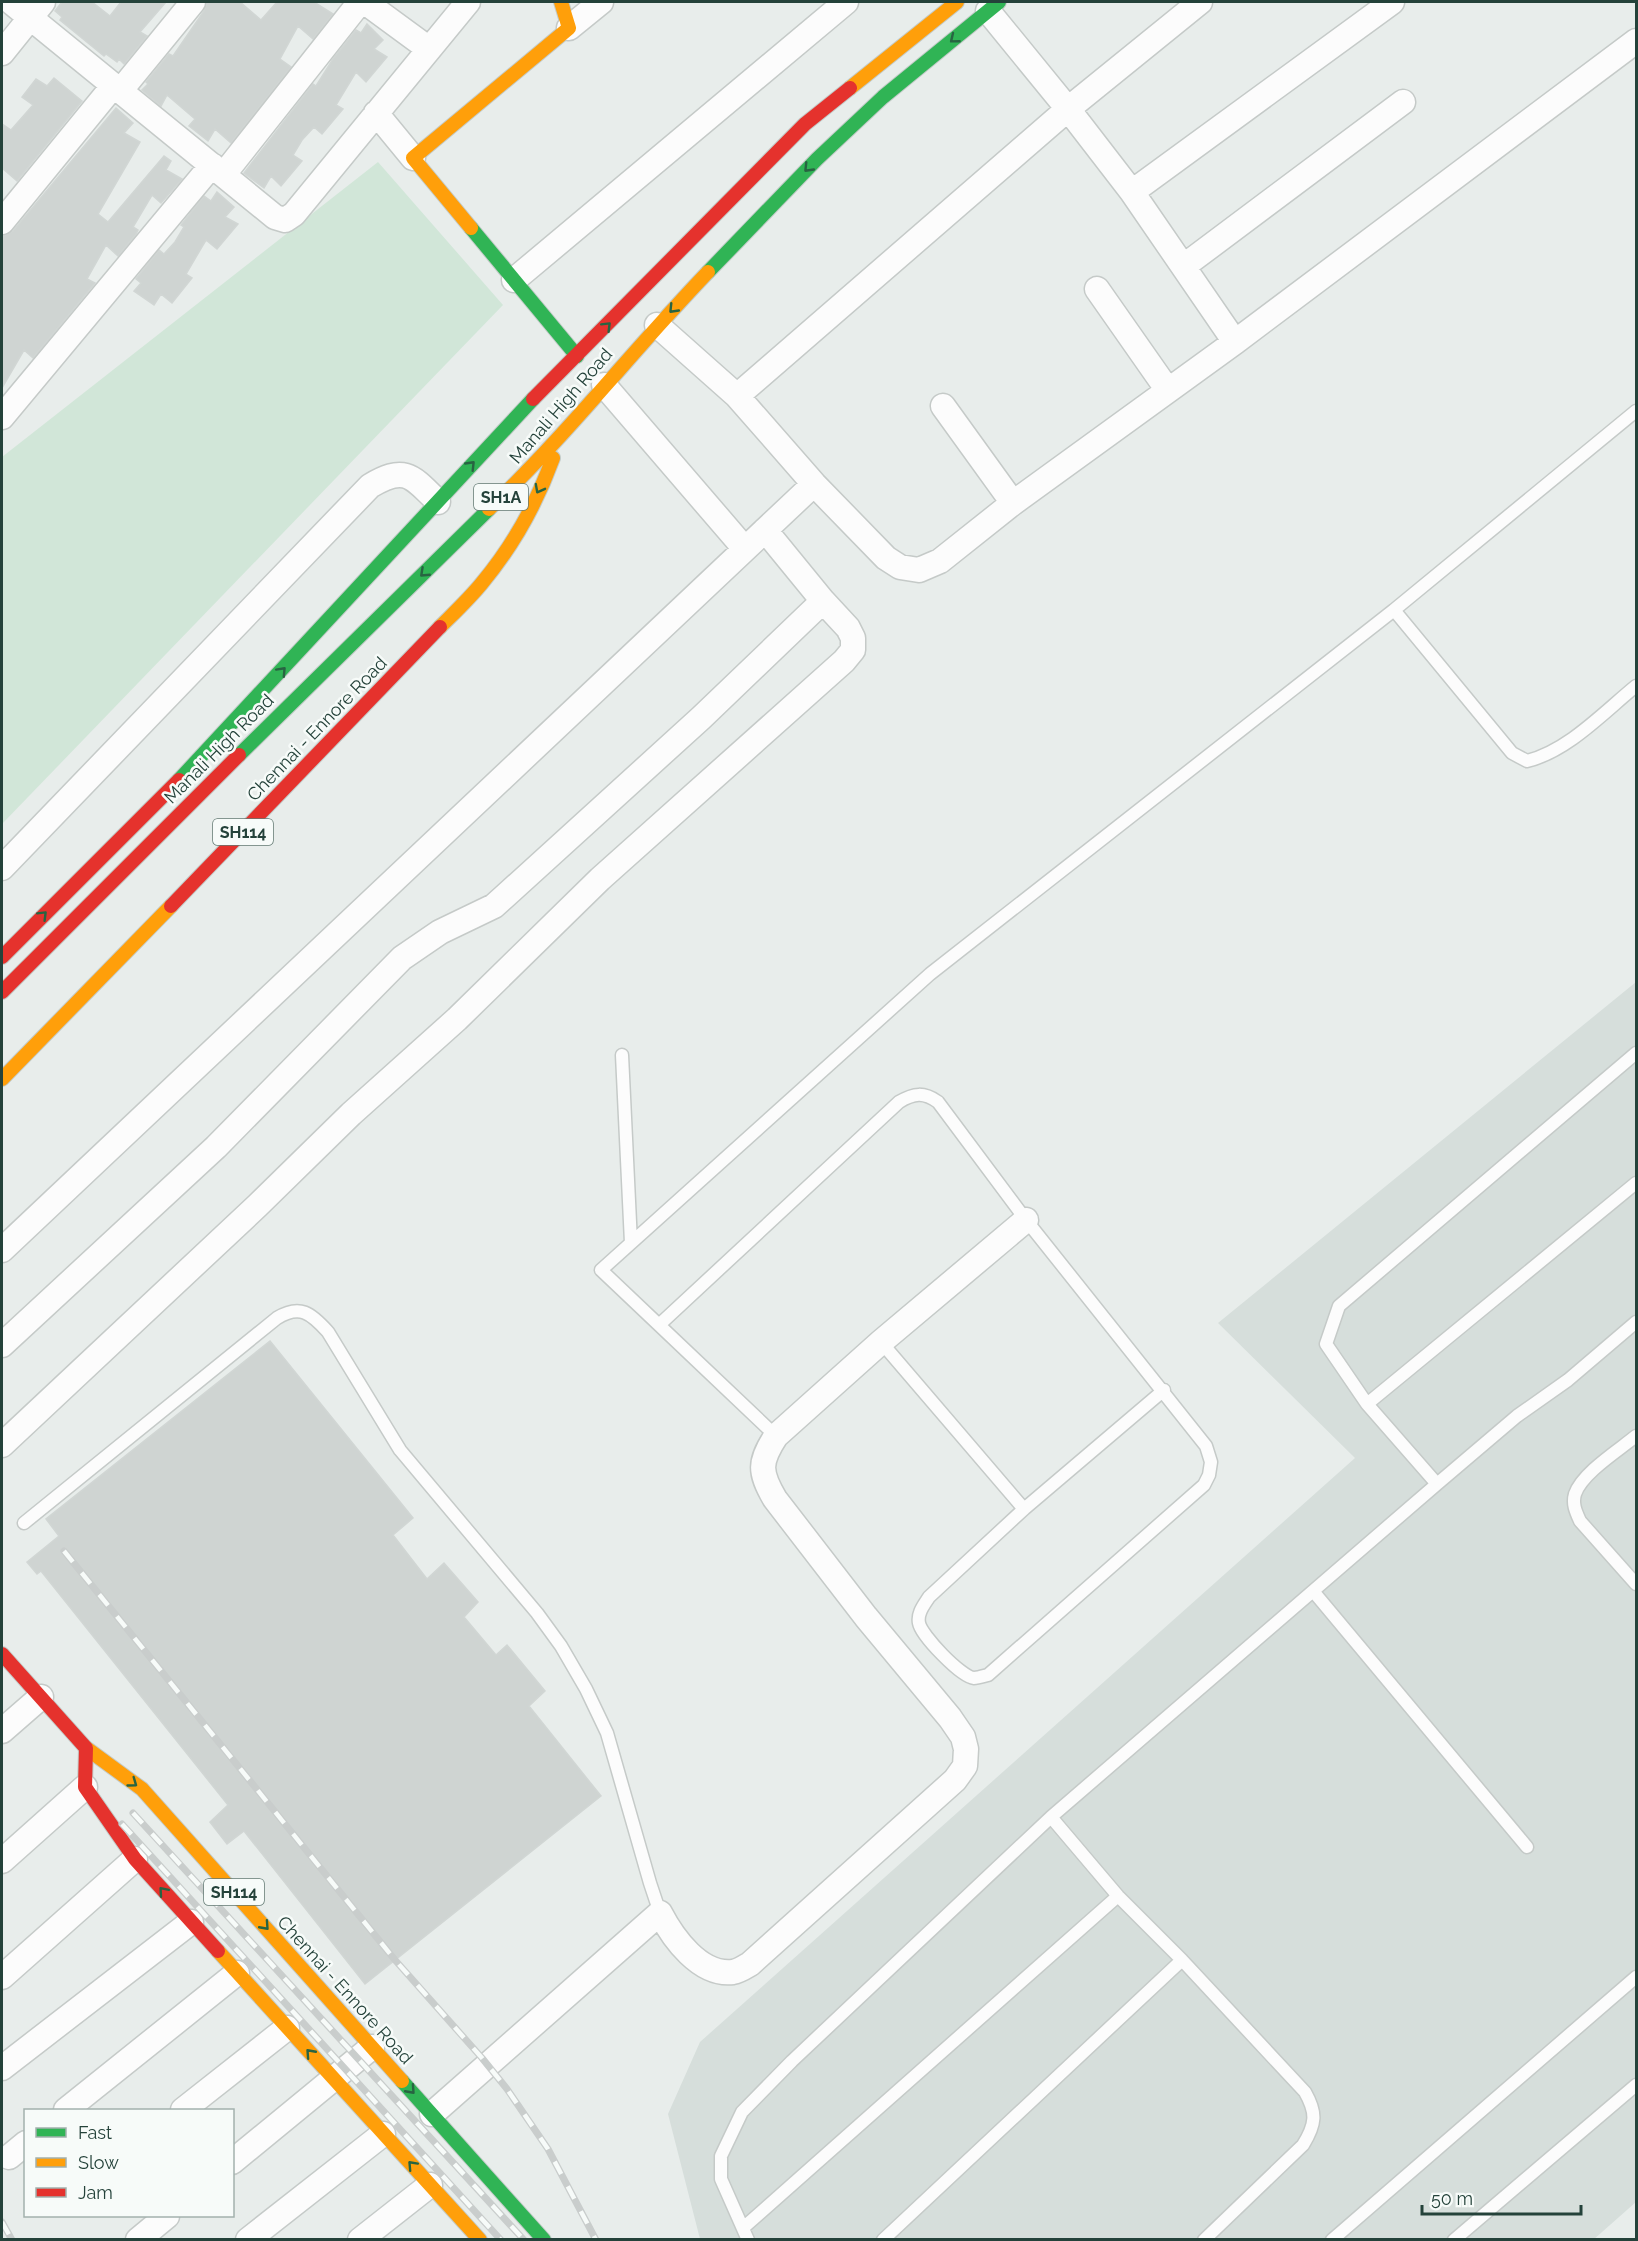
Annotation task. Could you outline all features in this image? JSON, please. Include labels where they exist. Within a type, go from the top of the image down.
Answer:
[{"type":"main road","points":[[561,2],[569,28],[413,158],[577,356]]},
{"type":"main road","name":"Manali High Road","points":[[2,957],[201,758],[443,495],[535,406],[577,356],[806,124],[957,2]]},
{"type":"main road","name":"Manali High Road","points":[[2,992],[405,597],[481,515],[531,469],[560,429],[817,159],[883,97],[993,6]]},
{"type":"main road","name":"Chennai - Ennore Road","points":[[2,1079],[304,769],[432,628],[507,550],[548,472],[560,429]]},
{"type":"main road","points":[[443,495],[466,503],[481,515]]},
{"type":"main road","points":[[448,549],[461,562]]},
{"type":"main road","name":"Chennai - Ennore Road","points":[[2,1654],[86,1748],[142,1789],[544,2240]]},
{"type":"main road","points":[[85,1787],[86,1748]]},
{"type":"main road","name":"SH114","points":[[85,1787],[135,1859],[480,2240]]},
{"type":"street","points":[[12,2],[37,9],[118,88],[275,218],[285,220],[294,214],[468,2]]},
{"type":"street","points":[[2,222],[193,2]]},
{"type":"street","points":[[2,417],[218,170],[360,2]]},
{"type":"street","points":[[365,2],[429,49]]},
{"type":"street","points":[[569,28],[602,2]]},
{"type":"street","points":[[514,280],[846,2]]},
{"type":"street","points":[[737,396],[1068,109],[1200,2]]},
{"type":"street","points":[[1132,192],[1392,2]]},
{"type":"street","points":[[993,6],[1132,192],[1235,342]]},
{"type":"street","points":[[2,53],[37,9]]},
{"type":"street","points":[[657,325],[737,396],[814,484],[886,558],[900,567],[919,570],[940,561],[1013,503],[1167,389],[1235,342],[1636,40]]},
{"type":"street","points":[[1184,266],[1403,102]]},
{"type":"street","points":[[376,113],[413,158]]},
{"type":"street","points":[[1097,289],[1167,389]]},
{"type":"street","points":[[604,385],[745,549]]},
{"type":"street","points":[[943,406],[1013,503]]},
{"type":"street","points":[[2,868],[370,486],[394,474],[407,476],[443,495]]},
{"type":"street","points":[[2,1250],[814,484]]},
{"type":"street","points":[[2,1445],[257,1206],[351,1113],[457,1019],[600,879],[844,661],[853,650],[853,638],[848,628],[765,530]]},
{"type":"street","points":[[2,1345],[216,1147],[402,958],[440,932],[499,901],[701,718],[823,601]]},
{"type":"street","points":[[432,2114],[660,1913],[671,1934],[704,1965],[720,1971],[735,1972],[750,1964],[956,1780],[965,1766],[966,1749],[963,1737],[775,1499],[766,1483],[762,1467],[765,1453],[776,1436],[881,1342],[1026,1220]]},
{"type":"street","points":[[2,1731],[41,1697]]},
{"type":"street","points":[[2,1861],[85,1787]]},
{"type":"street","points":[[2,1977],[135,1859]]},
{"type":"street","points":[[2,2068],[191,1922]]},
{"type":"street","points":[[67,2109],[237,1973]]},
{"type":"street","points":[[184,2109],[287,2028]]},
{"type":"street","points":[[234,2160],[372,2047]]},
{"type":"street","points":[[248,2240],[383,2134]]},
{"type":"street","points":[[360,2240],[430,2185]]},
{"type":"street","points":[[138,2240],[166,2217]]},
{"type":"lane","points":[[776,1436],[600,1270],[930,974],[1394,610],[1636,411]]},
{"type":"lane","points":[[1394,610],[1512,753],[1527,761],[1544,757],[1563,746],[1636,686]]},
{"type":"lane","points":[[1437,1484],[1367,1404],[1326,1344],[1339,1306],[1636,1053]]},
{"type":"lane","points":[[622,1055],[631,1243]]},
{"type":"lane","points":[[659,1325],[890,1110],[909,1096],[920,1094],[938,1102],[1026,1220],[1164,1390],[1206,1446],[1211,1462],[1209,1475],[1203,1485],[988,1675],[973,1678],[961,1672],[922,1632],[918,1621],[920,1612],[929,1597],[1024,1509],[1164,1390]]},
{"type":"lane","points":[[1367,1404],[1636,1183]]},
{"type":"lane","points":[[24,1523],[277,1318],[287,1312],[300,1311],[314,1317],[328,1332],[400,1450],[537,1613],[561,1646],[586,1689],[607,1733],[660,1913]]},
{"type":"lane","points":[[1118,1896],[746,2234],[721,2179],[721,2156],[742,2112],[792,2061],[1051,1817],[1517,1416],[1568,1380],[1636,1322]]},
{"type":"lane","points":[[881,1342],[1024,1509]]},
{"type":"lane","points":[[1636,1436],[1583,1480],[1574,1502],[1574,1509],[1580,1521],[1636,1584]]},
{"type":"lane","points":[[1313,1591],[1527,1847]]},
{"type":"lane","points":[[1051,1817],[1118,1896],[1182,1960],[1305,2092],[1314,2108],[1312,2130],[1303,2145],[1204,2240]]},
{"type":"lane","points":[[883,2240],[1182,1960]]},
{"type":"lane","points":[[1332,2240],[1636,1977]]},
{"type":"lane","points":[[1454,2240],[1636,2085]]},
{"type":"shaded area","points":[[1636,982],[1636,2202],[1593,2240],[700,2239],[668,2114],[700,2042],[1355,1458],[1218,1323]]},
{"type":"green space","points":[[378,162],[503,305],[2,824],[2,457]]},
{"type":"building","points":[[62,2],[92,2],[110,16],[121,2],[166,2],[140,32],[147,36],[124,64],[119,59],[117,62],[106,54],[104,56],[60,20],[62,17],[55,11]]},
{"type":"building","points":[[207,2],[240,2],[261,20],[277,2],[314,2],[333,14],[313,39],[298,26],[280,59],[291,67],[231,143],[215,129],[208,141],[189,126],[195,119],[167,95],[161,106],[142,90],[169,54],[173,56],[204,11]]},
{"type":"building","points":[[367,24],[383,40],[374,49],[387,57],[366,82],[356,72],[336,105],[343,109],[322,134],[314,127],[302,140],[293,155],[302,161],[281,186],[271,176],[264,188],[244,173],[313,84],[316,86],[333,59],[356,30],[361,33]]},
{"type":"building","points":[[54,78],[82,101],[17,181],[2,168],[2,124],[11,130],[33,105],[22,97],[36,79],[47,86]]},
{"type":"building","points":[[116,108],[133,123],[124,133],[140,142],[98,214],[108,222],[164,156],[171,161],[166,170],[182,179],[161,203],[152,195],[133,227],[138,230],[136,234],[118,256],[106,245],[87,279],[95,283],[33,358],[24,350],[2,388],[2,237],[13,231]]},
{"type":"building","points":[[217,192],[234,207],[225,217],[238,224],[217,249],[206,240],[186,274],[192,278],[172,303],[161,294],[154,305],[134,291],[141,283],[136,279],[159,250],[164,254],[175,242],[184,227],[181,225],[204,196],[211,201]]},
{"type":"building","points":[[270,1341],[413,1518],[393,1535],[427,1579],[444,1563],[478,1602],[464,1617],[496,1655],[507,1645],[545,1691],[529,1706],[601,1796],[365,1984],[244,1831],[227,1844],[210,1822],[228,1805],[41,1571],[37,1574],[27,1562],[59,1536],[46,1519]]},
{"type":"railway","points":[[64,1551],[395,1960],[507,2089],[548,2149],[596,2240]]},
{"type":"railway","points":[[133,1813],[524,2240]]},
{"type":"railway","points":[[122,1824],[501,2240]]},
{"type":"railway","points":[[2,2222],[12,2240]]},
{"type":"traffic: fast","points":[[708,272],[817,159],[883,97],[999,2]]},
{"type":"traffic: fast","points":[[471,228],[577,356]]},
{"type":"traffic: fast","points":[[179,780],[533,399]]},
{"type":"traffic: fast","points":[[239,755],[489,509]]},
{"type":"traffic: fast","points":[[402,2081],[544,2240]]},
{"type":"traffic: slow","points":[[471,228],[413,158],[569,28],[561,2]]},
{"type":"traffic: slow","points":[[850,88],[957,2]]},
{"type":"traffic: slow","points":[[489,509],[546,452],[708,272]]},
{"type":"traffic: slow","points":[[440,627],[477,589],[504,554],[531,507],[553,458]]},
{"type":"traffic: slow","points":[[2,1079],[171,906]]},
{"type":"traffic: slow","points":[[86,1748],[142,1789],[402,2081]]},
{"type":"traffic: slow","points":[[218,1951],[480,2240]]},
{"type":"traffic: jam","points":[[533,399],[805,124],[850,88]]},
{"type":"traffic: jam","points":[[171,906],[440,627]]},
{"type":"traffic: jam","points":[[2,992],[239,755]]},
{"type":"traffic: jam","points":[[2,957],[179,780]]},
{"type":"traffic: jam","points":[[2,1654],[86,1748],[85,1787],[135,1859],[218,1951]]}]
